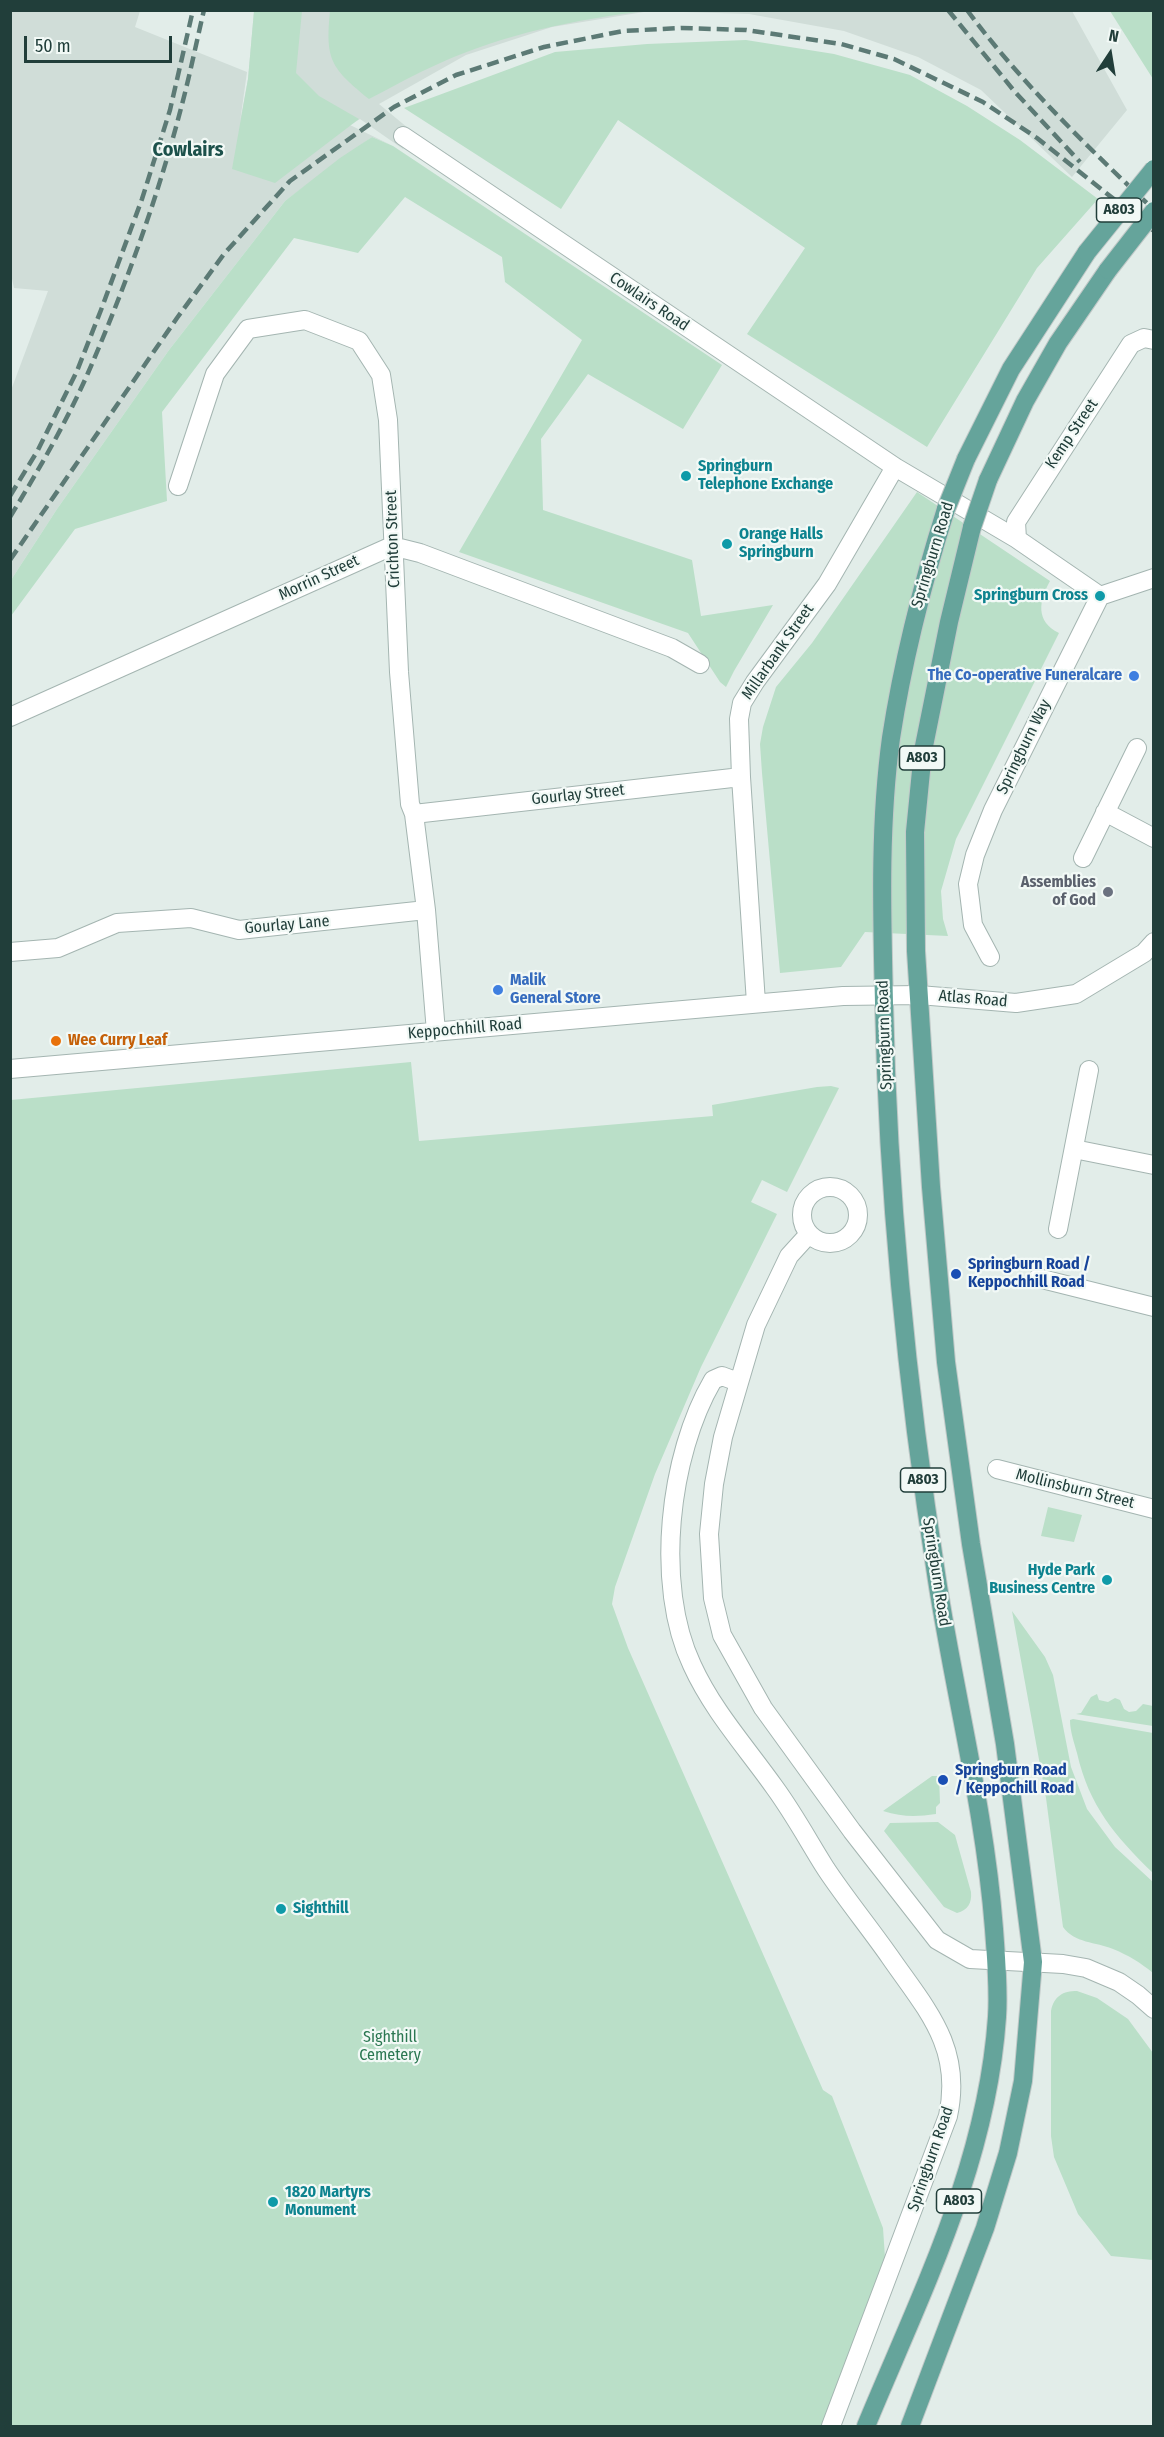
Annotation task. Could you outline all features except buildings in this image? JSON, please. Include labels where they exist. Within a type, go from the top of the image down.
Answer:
[{"type":"main road","name":"Springburn Road","points":[[866,2427],[952,2220],[975,2150],[985,2110],[997,2014],[996,1962],[987,1857],[937,1581],[911,1388],[893,1211],[884,994],[883,838],[891,742],[917,605],[946,509],[966,459],[1011,369],[1087,252],[1154,169]]},
{"type":"main road","name":"Springburn Road","points":[[910,2427],[986,2228],[1008,2153],[1023,2081],[1033,1962],[1005,1744],[974,1567],[946,1362],[931,1186],[919,995],[915,900],[918,795],[934,692],[972,527],[988,480],[1025,401],[1058,343],[1108,270],[1154,211]]},
{"type":"street","name":"Cowlairs Road","points":[[404,136],[896,467],[1017,539]]},
{"type":"street","name":"Crichton Street","points":[[178,486],[215,374],[248,329],[304,320],[359,341],[381,375],[388,420],[399,672],[410,804],[414,814],[426,910],[436,1032]]},
{"type":"street","name":"Kemp Street","points":[[1017,539],[1016,522],[1131,344],[1149,339]]},
{"type":"street","name":"Millarbank Street","points":[[756,1003],[741,777],[739,719],[742,703],[826,584],[896,467]]},
{"type":"street","points":[[1017,539],[1100,596],[1154,578]]},
{"type":"street","points":[[392,546],[420,554],[672,648],[700,664]]},
{"type":"street","name":"Morrin Street","points":[[10,717],[392,546]]},
{"type":"street","name":"Springburn Way","points":[[990,957],[973,925],[968,884],[975,855],[993,810],[1100,596]]},
{"type":"street","points":[[1083,858],[1137,748]]},
{"type":"street","name":"Gourlay Street","points":[[414,814],[741,777]]},
{"type":"street","points":[[1105,812],[1154,838]]},
{"type":"street","name":"Gourlay Lane","points":[[10,952],[58,948],[117,923],[191,918],[239,930],[426,910]]},
{"type":"street","name":"Atlas Road","points":[[919,995],[1016,1003],[1077,994],[1150,952]]},
{"type":"street","name":"Keppochhill Road","points":[[10,1069],[756,1003],[884,994],[919,995]]},
{"type":"street","points":[[1058,1229],[1089,1070]]},
{"type":"street","points":[[1074,1149],[1154,1165]]},
{"type":"street","points":[[809,1234],[789,1256],[753,1332],[718,1458],[710,1517],[711,1581],[722,1635],[763,1708],[852,1831],[937,1940],[970,1959],[1074,1965],[1099,1972],[1128,1988],[1154,2009]]},
{"type":"street","points":[[1038,1278],[1154,1306]]},
{"type":"street","name":"Springburn Road","points":[[738,1382],[722,1376],[713,1380],[687,1440],[678,1482],[673,1527],[672,1581],[677,1620],[692,1665],[708,1693],[742,1746],[775,1788],[826,1868],[867,1923],[940,2031],[948,2056],[952,2091],[948,2116],[831,2427]]},
{"type":"street","name":"Mollinsburn Street","points":[[997,1469],[1154,1509]]},
{"type":"shaded area","points":[[11,11],[140,11],[135,27],[247,72],[240,122],[248,79],[254,11],[650,11],[552,27],[466,55],[379,104],[414,133],[403,149],[360,119],[350,125],[393,146],[372,137],[285,201],[169,350],[57,509],[11,580],[10,393],[48,291],[14,288],[11,274]]},
{"type":"shaded area","points":[[650,11],[1072,11],[1127,110],[1072,177],[981,90],[918,57],[844,31],[749,14]]},
{"type":"green space","points":[[330,10],[647,11],[567,23],[488,44],[429,68],[369,99],[346,79],[333,62],[329,41]]},
{"type":"green space","points":[[254,11],[302,11],[296,73],[319,96],[359,119],[275,183],[232,169],[248,79]]},
{"type":"green space","points":[[1110,11],[1153,11],[1153,79]]},
{"type":"green space","points":[[746,40],[834,54],[910,75],[967,106],[1020,140],[1098,199],[1037,268],[927,447],[747,334],[805,248],[618,120],[561,209],[404,108],[555,52],[647,44]]},
{"type":"green space","points":[[372,137],[393,146],[722,365],[683,429],[588,374],[541,439],[543,510],[692,560],[701,616],[773,605],[726,687],[720,682],[688,633],[459,552],[582,340],[505,282],[502,257],[405,197],[358,253],[294,238],[162,412],[167,501],[75,529],[11,616],[11,580],[57,509],[169,350],[285,201],[340,158]]},
{"type":"green space","points":[[917,492],[1050,581],[1043,596],[1041,610],[1046,623],[1059,633],[956,839],[941,891],[943,919],[948,936],[865,932],[841,967],[780,973],[762,773],[760,744],[763,727],[776,687],[812,643]]},
{"type":"green space","name":"Sighthill Cemetery","points":[[411,1062],[419,1141],[713,1116],[712,1105],[817,1087],[839,1088],[787,1192],[762,1180],[751,1202],[777,1214],[701,1367],[655,1474],[615,1587],[612,1604],[628,1648],[823,2090],[832,2096],[883,2228],[885,2258],[823,2426],[11,2426],[11,1100]]},
{"type":"green space","points":[[1048,1507],[1082,1515],[1074,1542],[1041,1536]]},
{"type":"green space","points":[[1012,1611],[1045,1657],[1053,1675],[1071,1767],[1087,1809],[1115,1847],[1153,1882],[1153,1973],[1124,1954],[1079,1939],[1063,1927],[1046,1798]]},
{"type":"green space","points":[[1097,1694],[1099,1700],[1108,1702],[1115,1698],[1120,1700],[1124,1709],[1129,1712],[1136,1711],[1143,1704],[1153,1706],[1153,1726],[1076,1714],[1081,1713],[1091,1697]]},
{"type":"green space","points":[[1070,1720],[1153,1733],[1153,1873],[1115,1833],[1096,1805],[1082,1772],[1073,1741]]},
{"type":"green space","points":[[932,1776],[939,1776],[940,1803],[936,1807],[936,1814],[909,1816],[883,1811]]},
{"type":"green space","points":[[938,1822],[955,1835],[971,1892],[969,1906],[957,1913],[944,1907],[884,1831],[890,1823]]},
{"type":"green space","points":[[1077,1991],[1097,1998],[1128,2019],[1153,2053],[1153,2260],[1111,2256],[1078,2214],[1054,2157],[1051,2136],[1051,2011],[1060,1995]]},
{"type":"railway","points":[[10,496],[38,450],[77,371],[101,310],[142,199],[170,110],[193,10]]},
{"type":"railway","points":[[10,517],[79,392],[127,277],[171,145],[204,10]]},
{"type":"railway","points":[[948,10],[1015,92],[1080,162]]},
{"type":"railway","points":[[967,10],[1033,89],[1080,139],[1154,210]]},
{"type":"railway","points":[[10,560],[177,318],[224,254],[290,181],[394,107],[456,75],[544,47],[623,31],[681,28],[746,30],[841,44],[894,59],[983,102],[1037,138],[1154,231]]},
{"type":"place","name":"Springburn Telephone Exchange","points":[[686,476]]},
{"type":"place","name":"Orange Halls Springburn","points":[[727,544]]},
{"type":"place","name":"Springburn Cross","points":[[1100,596]]},
{"type":"place","name":"The Co-operative Funeralcare","points":[[1134,676]]},
{"type":"place","name":"Assemblies of God","points":[[1108,892]]},
{"type":"place","name":"Malik General Store","points":[[498,990]]},
{"type":"place","name":"Wee Curry Leaf","points":[[56,1041]]},
{"type":"place","name":"Springburn Road / Keppochhill Road","points":[[956,1274]]},
{"type":"place","name":"Hyde Park Business Centre","points":[[1107,1580]]},
{"type":"place","name":"Springburn Road / Keppochill Road","points":[[943,1780]]},
{"type":"place","name":"Sighthill","points":[[281,1909]]},
{"type":"place","name":"1820 Martyrs Monument","points":[[273,2202]]},
{"type":"district","name":"Cowlairs","points":[[188,150]]}]
